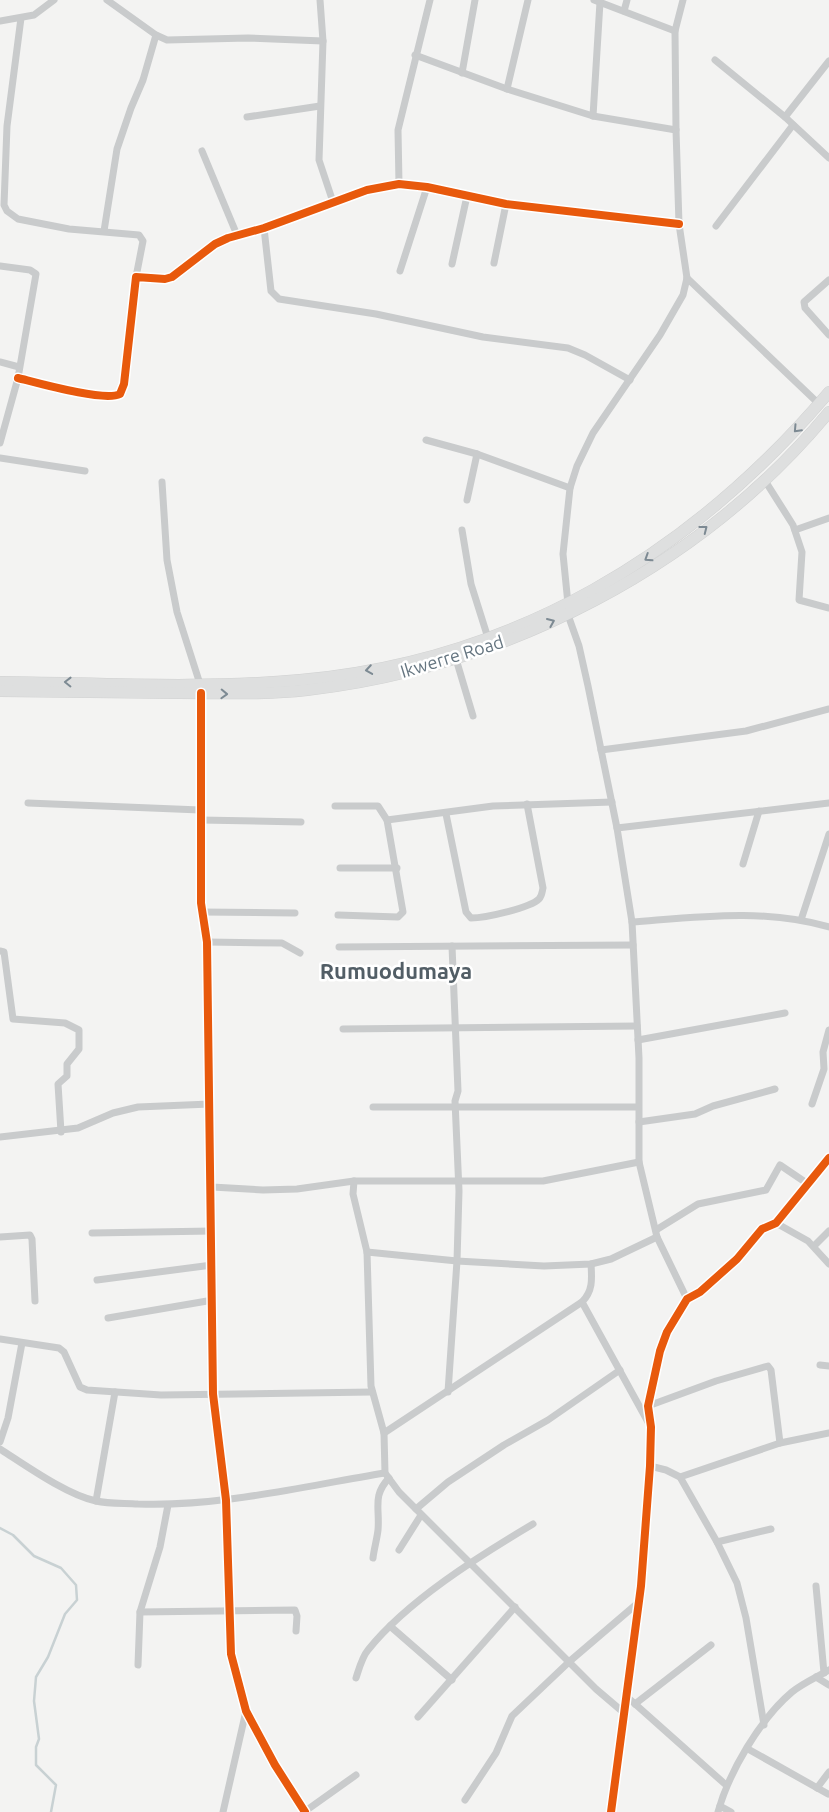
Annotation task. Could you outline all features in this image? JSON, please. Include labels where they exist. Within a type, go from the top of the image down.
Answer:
[{"type":"main road","points":[[0,682],[200,688],[264,683],[333,676],[417,660],[488,638],[568,609],[691,528],[748,479],[829,392]]},
{"type":"main road","name":"Ikwerre Road","points":[[0,691],[200,688],[235,694],[306,691],[374,680],[456,659],[568,609],[657,564],[736,505],[802,442],[829,412]]},
{"type":"street","points":[[0,21],[34,16],[54,0]]},
{"type":"street","points":[[107,0],[156,35],[167,40],[248,38],[323,41]]},
{"type":"street","points":[[320,0],[323,41],[319,160],[333,202]]},
{"type":"street","points":[[400,184],[398,130],[430,0]]},
{"type":"street","points":[[462,73],[475,0]]},
{"type":"street","points":[[508,89],[528,0]]},
{"type":"street","points":[[624,11],[627,0]]},
{"type":"street","points":[[683,0],[675,30],[676,130],[679,224],[687,278],[683,295],[660,335],[593,433],[570,488],[563,554],[568,609],[579,646],[612,802],[632,922],[638,1040],[639,1162],[656,1234],[687,1299]]},
{"type":"street","points":[[592,116],[597,1],[675,30]]},
{"type":"street","points":[[18,378],[82,393],[114,397],[120,394],[124,384],[142,238],[139,235],[69,229],[18,219],[4,205],[7,126],[21,18]]},
{"type":"street","points":[[104,231],[117,149],[143,80],[156,35]]},
{"type":"street","points":[[415,55],[508,89],[592,116],[676,130]]},
{"type":"street","points":[[715,60],[785,117],[829,158]]},
{"type":"street","points":[[785,117],[829,61]]},
{"type":"street","points":[[247,117],[320,106]]},
{"type":"street","points":[[716,226],[793,125]]},
{"type":"street","points":[[202,151],[237,235]]},
{"type":"street","points":[[136,277],[165,279],[172,277],[215,244],[237,235],[264,228],[367,190],[400,184],[427,187],[506,204],[679,224]]},
{"type":"street","points":[[400,271],[427,187]]},
{"type":"street","points":[[452,264],[467,196]]},
{"type":"street","points":[[494,263],[506,204]]},
{"type":"street","points":[[264,228],[272,291],[279,298],[376,314],[483,337],[568,348],[585,355],[630,380]]},
{"type":"street","points":[[0,266],[30,270],[36,274],[18,378],[0,443]]},
{"type":"street","points":[[687,278],[819,404]]},
{"type":"street","points":[[829,280],[804,302],[805,308],[829,335]]},
{"type":"street","points":[[0,362],[19,367]]},
{"type":"street","points":[[426,440],[477,454],[570,488]]},
{"type":"street","points":[[467,500],[477,454]]},
{"type":"street","points":[[0,458],[86,471]]},
{"type":"street","points":[[764,479],[784,507],[795,530],[802,558],[799,600],[829,608]]},
{"type":"street","points":[[162,482],[169,569],[178,612],[200,688],[201,912],[207,942],[212,1187],[213,1394],[226,1500],[231,1654],[246,1711],[274,1765],[304,1812],[356,1775]]},
{"type":"street","points":[[795,530],[829,518]]},
{"type":"street","points":[[462,530],[471,584],[488,638]]},
{"type":"street","points":[[456,659],[473,716]]},
{"type":"street","points":[[601,750],[746,731],[829,709]]},
{"type":"street","points":[[387,820],[446,814],[493,806],[612,802]]},
{"type":"street","points":[[28,803],[200,810]]},
{"type":"street","points":[[617,828],[829,803]]},
{"type":"street","points":[[446,814],[466,912],[471,918],[480,918],[522,907],[538,900],[541,896],[543,888],[528,804]]},
{"type":"street","points":[[335,806],[378,806],[387,820],[402,903],[401,915],[398,917],[338,915]]},
{"type":"street","points":[[743,864],[759,811]]},
{"type":"street","points":[[200,820],[301,822]]},
{"type":"street","points":[[801,920],[829,834]]},
{"type":"street","points":[[340,868],[397,868]]},
{"type":"street","points":[[201,912],[295,913]]},
{"type":"street","points":[[632,922],[759,915],[801,920],[829,927]]},
{"type":"street","points":[[207,942],[282,943],[300,953]]},
{"type":"street","points":[[339,947],[633,945]]},
{"type":"street","points":[[448,1392],[457,1261],[458,1181],[452,946]]},
{"type":"street","points":[[0,951],[4,952],[13,1019],[65,1023],[79,1030],[79,1049],[66,1064],[67,1076],[58,1084],[61,1132]]},
{"type":"street","points":[[638,1040],[785,1013]]},
{"type":"street","points":[[343,1029],[637,1026]]},
{"type":"street","points":[[812,1104],[824,1068],[823,1052],[829,1030]]},
{"type":"street","points":[[639,1122],[695,1114],[713,1106],[775,1089]]},
{"type":"street","points":[[0,1137],[61,1132],[138,1107],[210,1104]]},
{"type":"street","points":[[373,1108],[638,1107]]},
{"type":"street","points":[[611,1812],[625,1695],[639,1602],[650,1466],[651,1427],[648,1406],[664,1342],[687,1299],[700,1292],[737,1259],[762,1229],[776,1223],[829,1158]]},
{"type":"street","points":[[212,1187],[297,1189],[354,1181],[543,1181],[639,1162]]},
{"type":"street","points":[[367,1252],[457,1261],[544,1266],[592,1264],[611,1259],[656,1234],[698,1204],[766,1190],[780,1165],[808,1184]]},
{"type":"street","points":[[354,1181],[353,1194],[367,1252],[372,1392],[384,1433],[387,1475],[380,1487],[378,1530],[373,1558]]},
{"type":"street","points":[[776,1223],[814,1246],[829,1264]]},
{"type":"street","points":[[92,1234],[212,1231]]},
{"type":"street","points":[[814,1246],[829,1231]]},
{"type":"street","points":[[0,1237],[30,1235],[32,1239],[35,1301]]},
{"type":"street","points":[[98,1280],[212,1264]]},
{"type":"street","points":[[384,1433],[582,1302],[589,1295],[592,1286],[592,1264]]},
{"type":"street","points":[[108,1318],[213,1300]]},
{"type":"street","points":[[582,1302],[651,1427]]},
{"type":"street","points":[[0,1339],[59,1348],[69,1358],[80,1387],[115,1392],[161,1395],[372,1392]]},
{"type":"street","points":[[0,1442],[8,1418],[22,1343]]},
{"type":"street","points":[[820,1365],[829,1366]]},
{"type":"street","points":[[648,1406],[716,1381],[768,1366],[772,1370],[780,1443]]},
{"type":"street","points":[[399,1550],[419,1512],[448,1482],[504,1445],[532,1430],[620,1370]]},
{"type":"street","points":[[96,1501],[115,1392]]},
{"type":"street","points":[[680,1477],[780,1443],[829,1432]]},
{"type":"street","points":[[0,1449],[65,1488],[96,1501],[168,1505],[226,1500],[387,1475]]},
{"type":"street","points":[[650,1466],[666,1470],[680,1477],[717,1542],[736,1583],[746,1618],[764,1725]]},
{"type":"street","points":[[387,1475],[419,1512],[596,1689],[623,1712]]},
{"type":"street","points":[[138,1665],[140,1612],[160,1547],[168,1505]]},
{"type":"street","points":[[356,1678],[367,1651],[390,1626],[426,1596],[533,1524]]},
{"type":"street","points":[[717,1542],[771,1529]]},
{"type":"street","points":[[732,1812],[719,1809],[726,1785],[778,1704],[826,1672],[816,1586]]},
{"type":"street","points":[[465,1800],[496,1753],[512,1716],[570,1661],[639,1602]]},
{"type":"street","points":[[418,1717],[515,1607]]},
{"type":"street","points":[[140,1612],[294,1610],[298,1616],[296,1631]]},
{"type":"street","points":[[390,1626],[452,1680]]},
{"type":"street","points":[[635,1704],[711,1645]]},
{"type":"street","points":[[816,1677],[829,1685]]},
{"type":"street","points":[[625,1695],[726,1785]]},
{"type":"street","points":[[223,1812],[246,1711]]},
{"type":"street","points":[[748,1749],[828,1794]]},
{"type":"street","points":[[817,1788],[829,1772]]},
{"type":"waterway","points":[[0,1528],[13,1535],[34,1556],[61,1568],[76,1585],[77,1600],[65,1614],[48,1657],[36,1677],[34,1701],[39,1739],[36,1747],[36,1765],[56,1785],[51,1812]]},
{"type":"cycle path","points":[[18,378],[86,394],[100,396],[120,394],[124,384],[136,277],[165,279],[172,277],[215,244],[228,238],[264,228],[367,190],[399,184],[427,187],[506,204],[679,224]]},
{"type":"cycle path","points":[[201,693],[201,903],[207,942],[213,1394],[226,1500],[231,1654],[246,1711],[275,1765],[305,1812]]},
{"type":"cycle path","points":[[611,1812],[641,1586],[650,1466],[651,1427],[648,1406],[660,1351],[667,1332],[687,1299],[700,1292],[737,1259],[762,1229],[776,1223],[829,1158]]},
{"type":"district","name":"Rumuodumaya","points":[[396,971]]}]
